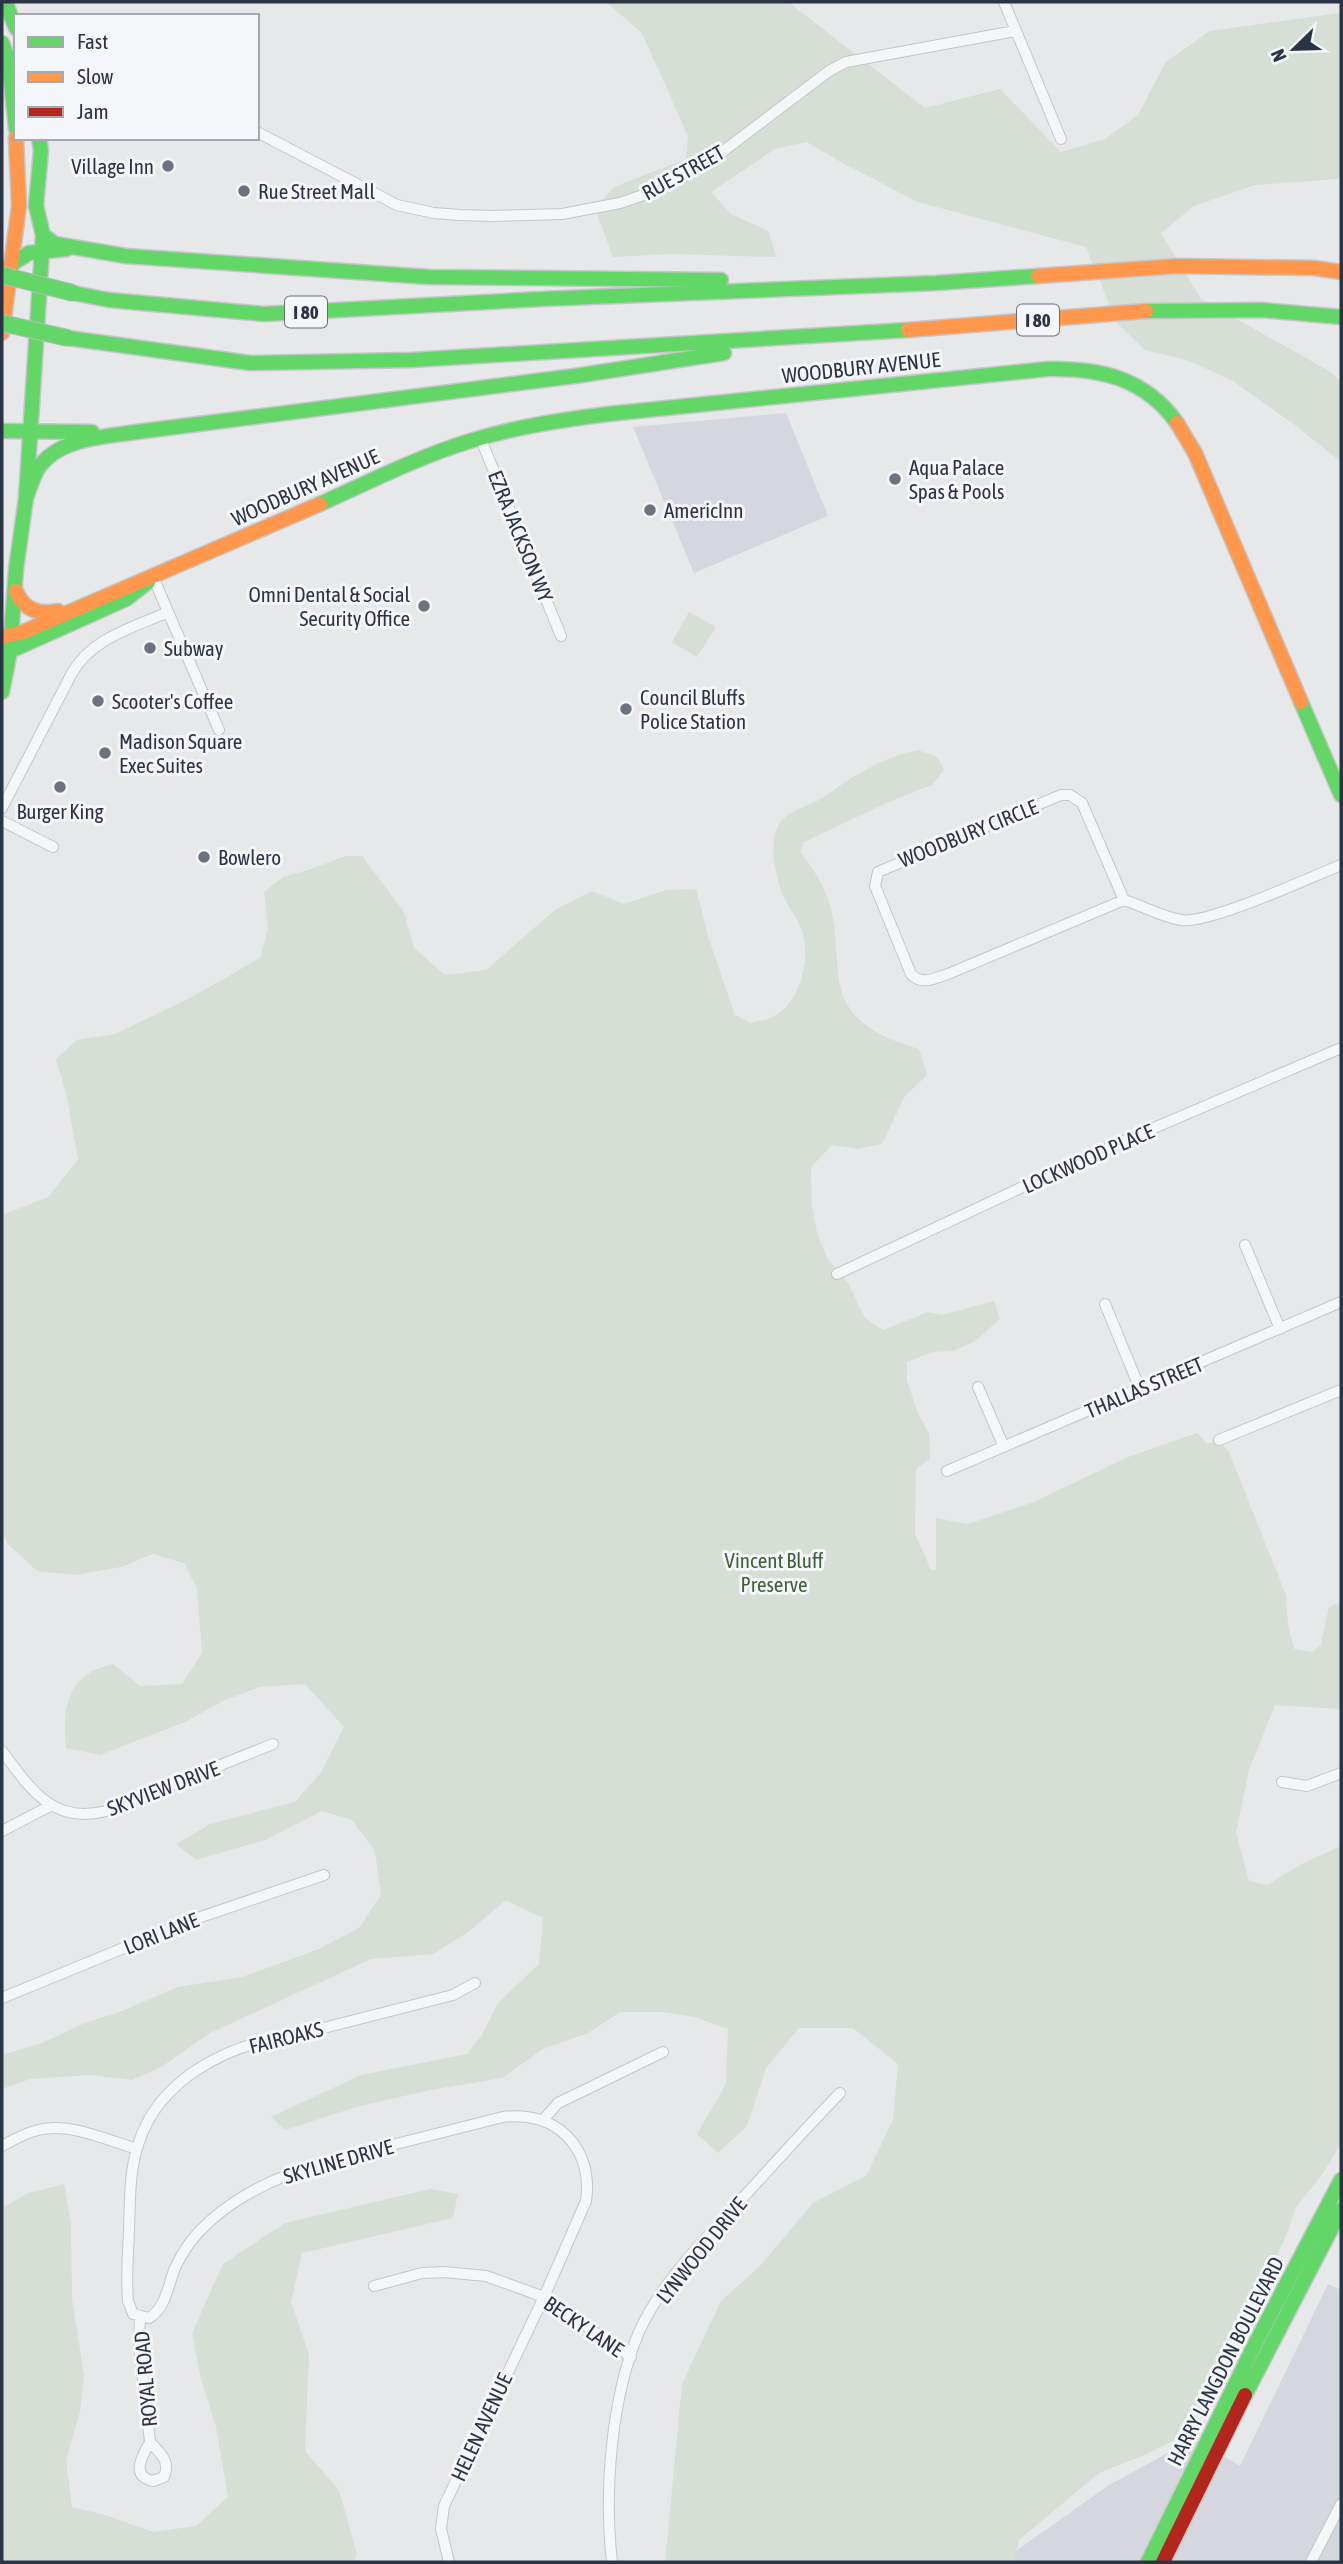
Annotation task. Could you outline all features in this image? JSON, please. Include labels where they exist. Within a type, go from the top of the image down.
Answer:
[{"type":"main road","points":[[5,2],[14,23]]},
{"type":"main road","points":[[2,44],[13,77]]},
{"type":"main road","points":[[2,333],[6,270],[19,206],[16,140]]},
{"type":"main road","points":[[2,692],[26,498],[28,432],[42,243],[36,206],[41,150],[39,140]]},
{"type":"main road","points":[[6,270],[42,243],[126,256],[429,277],[936,283]]},
{"type":"main road","name":"I 80","points":[[6,270],[73,293],[109,300],[264,314],[541,299],[936,283],[1178,266],[1302,268],[1341,272]]},
{"type":"main road","name":"I 80","points":[[2,323],[68,338],[250,363],[411,359],[839,336],[1167,309],[1262,310],[1341,317]]},
{"type":"main road","points":[[26,498],[38,468],[55,452],[74,444],[136,432],[575,376],[839,336]]},
{"type":"main road","name":"WOODBURY AVENUE","points":[[6,644],[80,606],[153,577],[434,454],[480,437],[530,424],[1048,369],[1088,368],[1120,376],[1156,397],[1175,417],[1191,444],[1341,795]]},
{"type":"main road","points":[[2,431],[136,432]]},
{"type":"main road","name":"WOODBURY AVENUE","points":[[6,644],[126,599],[153,577]]},
{"type":"main road","points":[[15,586],[22,603],[34,612],[50,613],[80,606]]},
{"type":"main road","name":"HARRY LANGDON BOULEVARD","points":[[1148,2562],[1254,2346],[1341,2180]]},
{"type":"main road","name":"HARRY LANGDON BOULEVARD","points":[[1163,2562],[1234,2416],[1341,2210]]},
{"type":"street","points":[[1004,2],[1061,139]]},
{"type":"street","name":"RUE STREET","points":[[259,133],[397,205],[434,213],[492,216],[590,210],[649,193],[722,152],[829,71],[846,62],[1015,31]]},
{"type":"street","name":"EZRA JACKSON WY","points":[[480,437],[561,636]]},
{"type":"street","points":[[153,577],[219,730]]},
{"type":"street","points":[[2,808],[83,655],[104,640],[168,612]]},
{"type":"street","name":"WOODBURY CIRCLE","points":[[1061,795],[1070,795],[1082,803],[1124,900],[924,981],[915,979],[911,974],[875,886],[881,869],[1061,795]]},
{"type":"street","points":[[2,821],[53,847]]},
{"type":"street","points":[[1124,900],[1182,920],[1193,921],[1219,914],[1341,865]]},
{"type":"street","name":"LOCKWOOD PLACE","points":[[837,1274],[1093,1154],[1341,1048]]},
{"type":"street","points":[[1245,1245],[1280,1329]]},
{"type":"street","name":"THALLAS STREET","points":[[947,1471],[1341,1302]]},
{"type":"street","points":[[1105,1304],[1140,1389]]},
{"type":"street","points":[[978,1387],[1004,1447]]},
{"type":"street","points":[[1219,1440],[1341,1390]]},
{"type":"street","name":"SKYVIEW DRIVE","points":[[50,1806],[79,1814],[106,1811],[273,1744]]},
{"type":"street","points":[[2,1751],[39,1798],[50,1806],[2,1831]]},
{"type":"street","points":[[1282,1782],[1307,1786],[1341,1773]]},
{"type":"street","name":"LORI LANE","points":[[2,1998],[191,1920],[324,1875]]},
{"type":"street","name":"FAIROAKS","points":[[137,2149],[144,2130],[165,2097],[181,2081],[209,2062],[266,2039],[292,2036],[453,1995],[475,1983]]},
{"type":"street","points":[[544,2297],[583,2213],[588,2189],[585,2166],[577,2148],[555,2126],[542,2120],[558,2103],[663,2052]]},
{"type":"street","name":"LYNWOOD DRIVE","points":[[612,2562],[608,2506],[612,2446],[631,2357],[648,2316],[689,2258],[840,2093]]},
{"type":"street","name":"SKYLINE DRIVE","points":[[140,2317],[149,2318],[156,2313],[176,2267],[201,2229],[231,2204],[279,2177],[339,2158],[503,2117],[531,2116],[542,2120]]},
{"type":"street","points":[[2,2146],[34,2131],[55,2128],[68,2129],[137,2149],[131,2179],[127,2292],[130,2311],[140,2317]]},
{"type":"street","name":"BECKY LANE","points":[[374,2286],[422,2273],[470,2273],[486,2276],[544,2297],[631,2357]]},
{"type":"street","name":"HELEN AVENUE","points":[[449,2562],[441,2529],[444,2506],[544,2297]]},
{"type":"street","name":"ROYAL ROAD","points":[[140,2317],[139,2344],[150,2442]]},
{"type":"street","points":[[1311,2562],[1341,2504]]},
{"type":"shaded area","points":[[786,413],[828,516],[694,573],[633,427]]},
{"type":"shaded area","points":[[1328,2284],[1341,2290],[1341,2562],[1013,2562],[1016,2551],[1109,2485],[1194,2439],[1240,2466]]},
{"type":"green space","points":[[606,2],[788,2],[925,108],[1000,89],[1061,152],[1105,139],[1138,115],[1166,62],[1210,31],[1341,13],[1341,177],[1255,185],[1194,206],[1161,233],[1201,299],[1329,371],[1341,381],[1341,462],[1233,381],[1187,360],[1145,350],[1117,323],[1086,247],[918,202],[807,142],[775,149],[711,192],[731,214],[768,231],[777,257],[669,254],[613,257],[595,208],[614,187],[686,159],[688,136],[642,33]]},
{"type":"green space","points":[[689,612],[716,627],[697,657],[672,642]]},
{"type":"green space","name":"Vincent Bluff Preserve","points":[[918,750],[937,757],[944,770],[932,785],[804,842],[800,851],[818,878],[831,908],[838,973],[847,1003],[855,1015],[877,1032],[919,1049],[927,1075],[905,1096],[882,1144],[857,1149],[832,1145],[811,1167],[812,1205],[817,1233],[827,1258],[848,1283],[865,1318],[883,1330],[928,1312],[942,1315],[994,1301],[1000,1319],[975,1341],[953,1351],[933,1352],[907,1362],[907,1380],[917,1411],[929,1434],[930,1459],[916,1469],[915,1533],[931,1570],[936,1570],[936,1518],[968,1524],[1034,1502],[1128,1457],[1197,1433],[1207,1444],[1219,1440],[1229,1452],[1286,1595],[1288,1625],[1294,1649],[1313,1652],[1321,1644],[1329,1607],[1341,1602],[1341,1709],[1275,1705],[1249,1770],[1236,1832],[1249,1881],[1267,1885],[1300,1865],[1341,1846],[1341,2144],[1321,2176],[1296,2207],[1267,2277],[1243,2317],[1227,2363],[1195,2419],[1174,2440],[1099,2473],[1019,2540],[1014,2562],[665,2562],[682,2384],[721,2301],[760,2266],[813,2203],[866,2176],[893,2120],[898,2064],[853,2028],[799,2028],[766,2068],[747,2126],[718,2153],[697,2134],[726,2084],[728,2029],[695,2017],[662,2012],[620,2012],[588,2033],[543,2049],[502,2078],[430,2090],[356,2107],[285,2130],[271,2117],[361,2075],[467,2054],[482,2035],[498,2003],[539,1964],[543,1918],[506,1900],[468,1932],[433,1954],[371,1959],[210,2033],[161,2067],[132,2080],[90,2075],[30,2079],[2,2089],[2,2055],[42,2043],[85,2023],[122,2011],[178,1987],[242,1977],[319,1949],[359,1928],[381,1895],[375,1851],[352,1820],[322,1811],[265,1840],[196,1860],[176,1844],[210,1824],[295,1802],[320,1774],[344,1727],[305,1684],[259,1687],[223,1701],[185,1722],[100,1755],[66,1748],[65,1719],[71,1694],[77,1684],[98,1669],[113,1664],[140,1686],[182,1684],[202,1653],[197,1589],[184,1563],[153,1554],[121,1567],[76,1575],[37,1571],[7,1543],[2,1532],[2,1215],[48,1197],[78,1160],[67,1097],[56,1059],[77,1040],[115,1034],[192,997],[260,958],[268,928],[264,892],[285,876],[345,856],[362,856],[404,912],[414,948],[445,975],[486,970],[555,910],[592,891],[624,904],[666,890],[696,889],[709,939],[735,1015],[751,1023],[765,1020],[782,1011],[797,991],[804,965],[804,939],[801,928],[783,895],[777,877],[774,844],[778,825],[784,818],[870,768]]},
{"type":"green space","points":[[64,2184],[71,2224],[72,2299],[84,2375],[80,2412],[66,2460],[72,2507],[153,2532],[196,2526],[228,2497],[216,2427],[201,2379],[192,2333],[223,2264],[285,2223],[430,2189],[458,2194],[453,2218],[302,2253],[291,2302],[309,2354],[305,2451],[339,2490],[357,2554],[353,2562],[2,2562],[2,2208],[29,2193]]},
{"type":"traffic: fast","points":[[5,2],[14,23]]},
{"type":"traffic: fast","points":[[2,43],[9,61],[14,110]]},
{"type":"traffic: fast","points":[[2,692],[10,651],[16,569],[26,498],[43,235],[36,206],[41,150],[39,140]]},
{"type":"traffic: fast","points":[[43,235],[55,244],[126,256],[429,277],[721,280]]},
{"type":"traffic: fast","points":[[10,265],[29,253],[67,249]]},
{"type":"traffic: fast","points":[[2,275],[73,293]]},
{"type":"traffic: fast","points":[[73,293],[109,300],[264,314],[1038,276]]},
{"type":"traffic: fast","points":[[1146,311],[1262,310],[1341,317]]},
{"type":"traffic: fast","points":[[2,323],[68,338]]},
{"type":"traffic: fast","points":[[68,338],[250,363],[411,360],[908,330]]},
{"type":"traffic: fast","points":[[26,498],[39,467],[48,457],[83,440],[575,376],[724,353]]},
{"type":"traffic: fast","points":[[320,504],[451,447],[538,424],[608,414],[1048,369],[1086,371],[1120,379],[1151,395],[1177,423]]},
{"type":"traffic: fast","points":[[2,431],[92,432]]},
{"type":"traffic: fast","points":[[3,652],[126,599],[148,582]]},
{"type":"traffic: fast","points":[[1301,702],[1341,795]]},
{"type":"traffic: fast","points":[[1148,2562],[1254,2346],[1341,2180]]},
{"type":"traffic: fast","points":[[1245,2395],[1341,2210]]},
{"type":"traffic: slow","points":[[2,333],[19,206],[16,140]]},
{"type":"traffic: slow","points":[[1038,276],[1178,266],[1314,268],[1341,272]]},
{"type":"traffic: slow","points":[[908,330],[1146,311]]},
{"type":"traffic: slow","points":[[1177,423],[1195,453],[1301,702]]},
{"type":"traffic: slow","points":[[2,637],[23,632],[320,504]]},
{"type":"traffic: slow","points":[[16,591],[23,603],[32,610],[58,611]]},
{"type":"traffic: jam","points":[[1163,2562],[1245,2395]]},
{"type":"place","name":"Village Inn","points":[[168,166]]},
{"type":"place","name":"Rue Street Mall","points":[[244,191]]},
{"type":"place","name":"Aqua Palace Spas & Pools","points":[[895,479]]},
{"type":"place","name":"AmericInn","points":[[650,510]]},
{"type":"place","name":"Omni Dental & Social Security Office","points":[[424,606]]},
{"type":"place","name":"Subway","points":[[150,648]]},
{"type":"place","name":"Scooter's Coffee","points":[[98,701]]},
{"type":"place","name":"Council Bluffs Police Station","points":[[626,709]]},
{"type":"place","name":"Madison Square Exec Suites","points":[[105,753]]},
{"type":"place","name":"Burger King","points":[[60,787]]},
{"type":"place","name":"Bowlero","points":[[204,857]]}]
